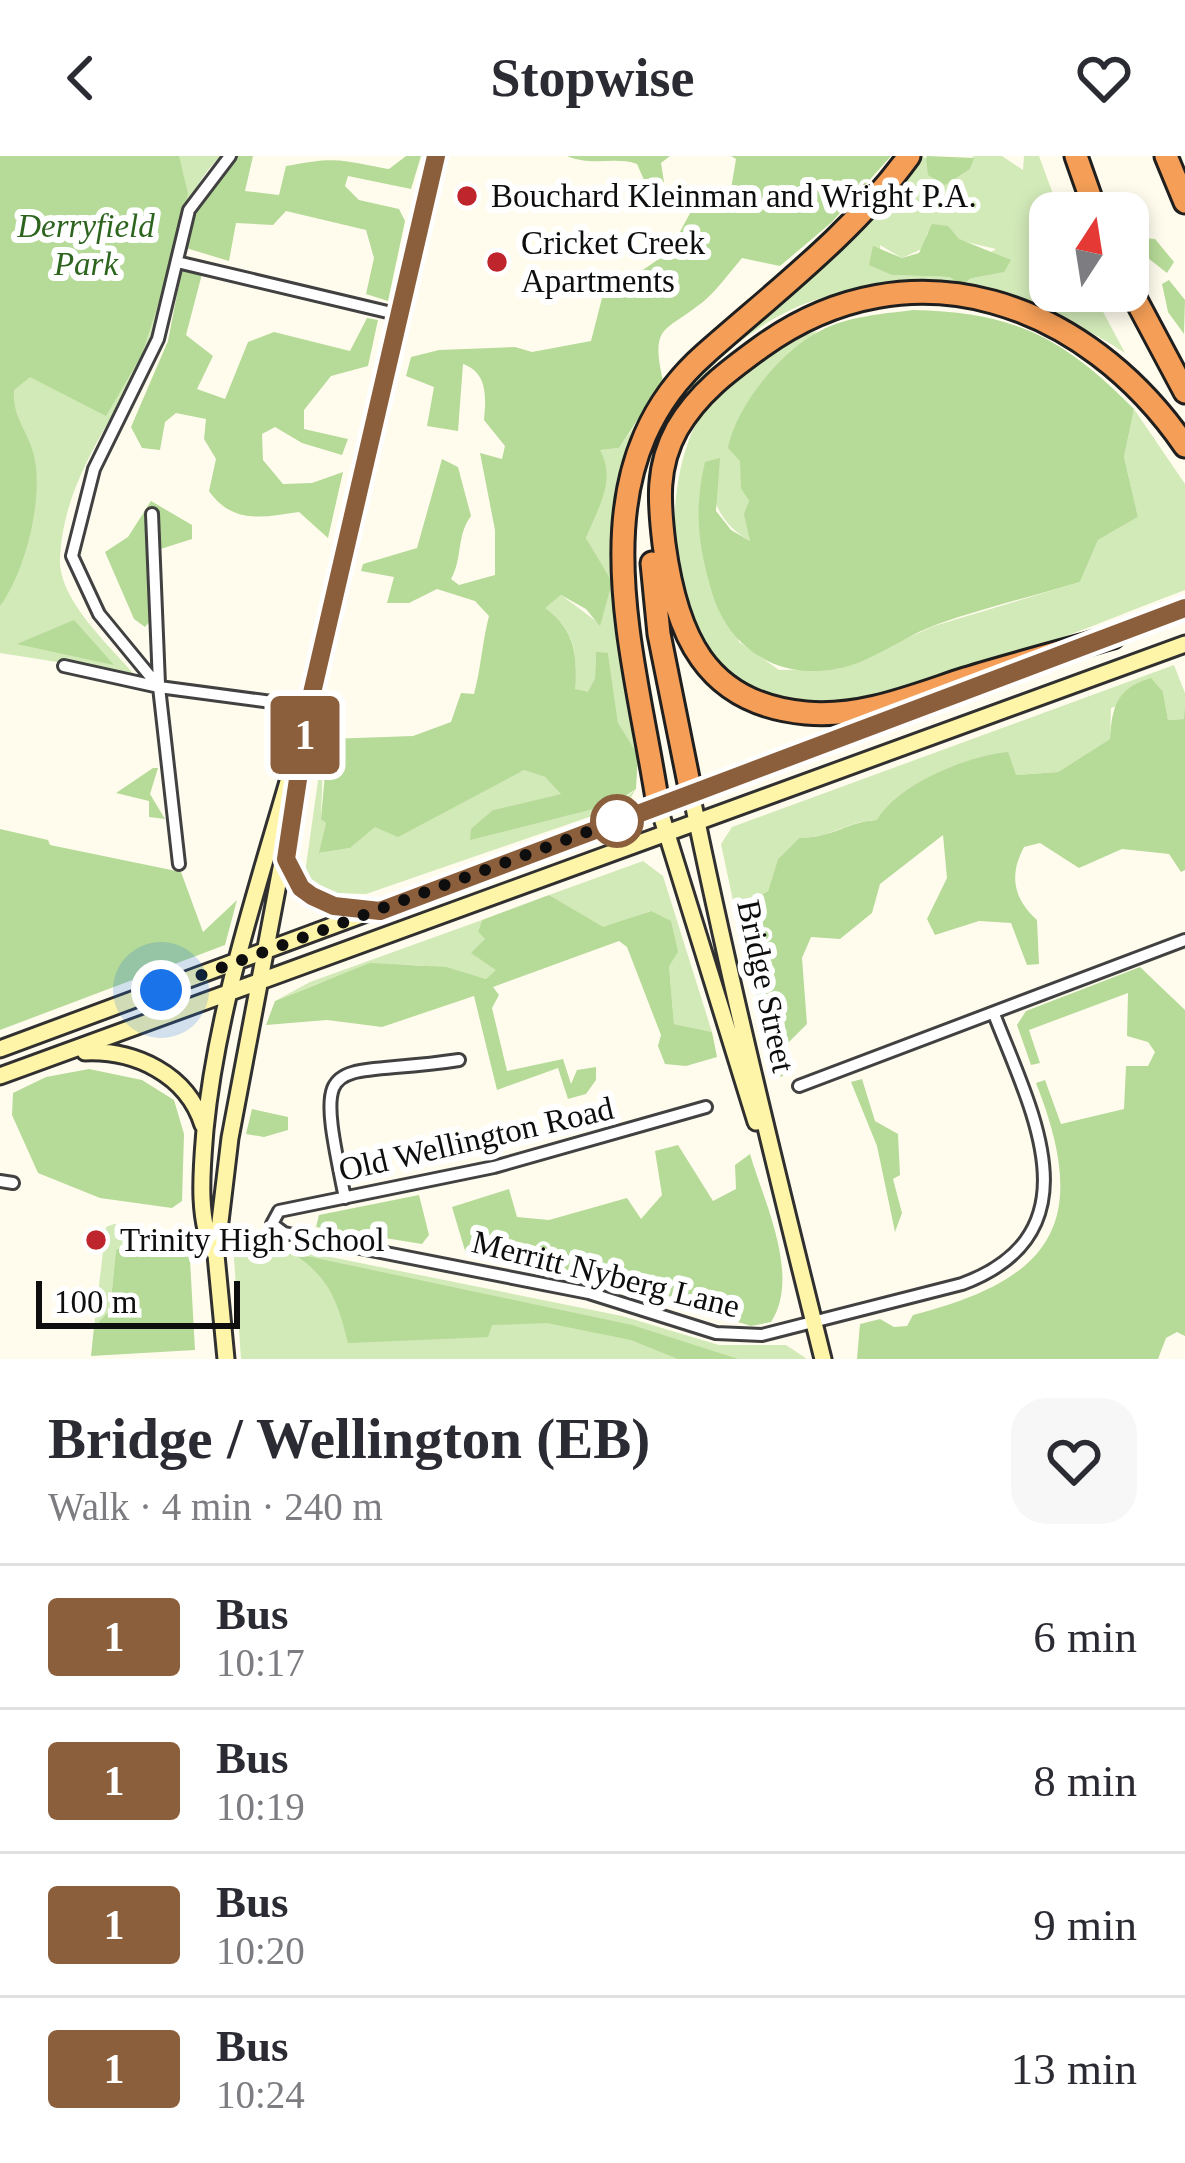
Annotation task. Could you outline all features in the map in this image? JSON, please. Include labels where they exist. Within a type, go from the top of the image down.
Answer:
[{"type":"highway","points":[[658,805],[624,578],[624,497],[632,459],[662,403],[700,358],[864,214],[909,156]]},
{"type":"highway","points":[[1076,156],[1089,192]]},
{"type":"highway","points":[[1166,156],[1185,202]]},
{"type":"highway","points":[[691,794],[659,634],[652,557],[663,462],[677,430],[721,375],[800,324],[890,297],[985,300],[1059,326],[1124,371],[1185,446]]},
{"type":"highway","points":[[1142,312],[1185,392]]},
{"type":"highway","points":[[658,496],[678,622],[719,679],[773,708],[832,714],[867,709],[1113,637]]},
{"type":"main road","points":[[216,1256],[208,1243],[204,1198],[205,1132],[232,993],[309,706],[435,156]]},
{"type":"main road","points":[[0,1049],[1185,608]]},
{"type":"main road","points":[[0,1076],[1185,644]]},
{"type":"main road","points":[[226,1359],[216,1256],[230,1138],[286,859],[309,706]]},
{"type":"main road","name":"Bridge Street","points":[[691,794],[751,1046],[771,1164]]},
{"type":"main road","name":"Bridge Street","points":[[658,805],[771,1164],[823,1359]]},
{"type":"main road","points":[[286,859],[301,888],[312,896],[334,906],[380,911]]},
{"type":"main road","points":[[240,961],[262,983]]},
{"type":"main road","points":[[70,1053],[116,1053],[146,1061],[193,1102],[205,1132]]},
{"type":"street","points":[[159,687],[98,614],[72,556],[89,481],[149,365],[193,201],[230,156]]},
{"type":"street","points":[[177,262],[397,314]]},
{"type":"street","points":[[152,514],[159,687],[179,864]]},
{"type":"street","points":[[64,666],[159,687],[309,706]]},
{"type":"street","points":[[799,1086],[1185,940]]},
{"type":"street","name":"Merritt Nyberg Lane","points":[[276,1230],[590,1293],[716,1333],[745,1336],[814,1323],[976,1278],[1004,1263],[1025,1240],[1044,1197],[1044,1150],[994,1014]]},
{"type":"street","points":[[345,1198],[329,1111],[329,1094],[339,1076],[362,1067],[459,1060]]},
{"type":"street","name":"Old Wellington Road","points":[[276,1230],[272,1219],[279,1211],[494,1167],[706,1107]]},
{"type":"green space","name":"Derryfield Park","points":[[0,156],[221,156],[193,195],[154,333],[83,470],[64,528],[60,560],[68,591],[88,622],[134,674],[0,653]]},
{"type":"green space","name":"Derryfield Park","points":[[0,156],[179,156],[188,194],[142,354],[106,416],[30,377],[14,390],[17,415],[33,452],[37,489],[25,553],[0,606]]},
{"type":"green space","points":[[236,156],[253,156],[245,191],[279,195],[286,166],[338,160],[389,169],[406,156],[421,156],[411,189],[348,176],[345,186],[359,200],[399,209],[405,221],[388,301],[366,294],[374,258],[366,230],[286,211],[273,225],[236,223],[229,261],[186,248],[195,205]]},
{"type":"green space","points":[[567,156],[670,156],[661,163],[664,182],[648,189],[637,164]]},
{"type":"green space","points":[[731,156],[891,156],[832,222],[780,266],[742,258],[709,296],[664,331],[658,349],[663,381],[619,448],[600,450],[606,484],[586,538],[612,582],[600,626],[586,609],[561,595],[545,608],[572,643],[575,689],[588,692],[595,678],[596,652],[608,653],[618,723],[638,755],[636,789],[613,804],[470,840],[471,829],[493,810],[561,794],[545,777],[524,770],[398,837],[375,827],[350,848],[319,853],[326,823],[321,819],[328,739],[413,736],[451,722],[461,693],[474,694],[489,616],[475,601],[437,589],[409,603],[387,603],[394,577],[361,571],[363,564],[417,548],[442,459],[458,467],[471,516],[451,579],[459,585],[495,575],[495,530],[480,453],[502,459],[505,446],[484,420],[481,380],[463,364],[458,431],[427,426],[434,387],[406,376],[411,357],[439,350],[515,347],[532,352],[591,341],[602,298],[669,252],[695,204],[729,201],[736,159]]},
{"type":"green space","points":[[922,156],[957,176],[970,169],[973,156],[1002,156],[1023,170],[1024,156],[1039,156],[1052,192],[1029,192],[1029,306],[962,288],[905,284],[849,290],[795,308],[745,338],[699,381],[638,483],[649,438],[681,387],[858,233]],"holes":[[[927,233],[996,249],[950,277],[892,275],[882,268],[880,245],[902,258],[926,247]]]},
{"type":"green space","points":[[926,158],[974,158],[970,169],[945,185],[928,175]]},
{"type":"green space","points":[[932,224],[948,226],[959,239],[1011,260],[1004,272],[971,278],[962,285],[950,277],[892,275],[869,265],[873,246],[902,258],[919,253]]},
{"type":"green space","points":[[1149,238],[1155,239],[1174,262],[1167,273],[1149,259]]},
{"type":"green space","points":[[182,269],[202,274],[186,335],[213,356],[197,389],[225,399],[248,342],[274,332],[350,351],[367,318],[378,320],[368,366],[331,376],[304,410],[304,429],[348,439],[342,455],[302,443],[275,427],[262,434],[263,460],[283,484],[312,483],[343,472],[328,538],[299,512],[250,516],[218,502],[209,491],[216,459],[204,439],[206,419],[176,413],[165,422],[160,450],[142,448],[131,427],[168,341]]},
{"type":"green space","points":[[1169,280],[1185,300],[1184,334],[1168,312],[1162,284]]},
{"type":"green space","points":[[913,310],[1009,323],[1060,347],[1109,384],[1134,409],[1124,457],[1138,517],[1098,540],[1080,582],[938,624],[849,666],[814,671],[774,664],[729,628],[711,589],[699,526],[705,462],[720,458],[716,511],[731,530],[750,541],[744,514],[749,501],[741,488],[740,461],[728,448],[750,398],[790,352],[820,331],[854,319]]},
{"type":"green space","points":[[1044,312],[1103,312],[1125,353]]},
{"type":"green space","points":[[818,331],[776,372],[747,436],[741,472],[749,501],[745,514],[750,541],[730,526],[718,508],[705,463],[739,642],[779,670],[838,669],[934,626],[1080,582],[1098,540],[1138,517],[1124,457],[1134,409],[1185,484],[1185,590],[994,663],[842,702],[801,703],[759,692],[726,670],[701,637],[685,598],[676,555],[681,468],[693,430],[729,382],[782,344]]},
{"type":"green space","points":[[638,421],[623,461],[613,544],[618,629],[638,755],[618,724],[608,653],[596,653],[595,678],[588,693],[574,689],[572,643],[562,624],[544,608],[561,595],[600,624],[611,582],[586,538],[594,517],[599,450],[619,448]]},
{"type":"green space","points":[[151,501],[192,525],[192,539],[148,553],[151,620],[145,627],[134,619],[105,552],[128,537]]},
{"type":"green space","points":[[74,620],[114,665],[17,644]]},
{"type":"green space","points":[[1174,665],[1185,693],[1185,719],[1168,720],[1163,692],[1111,708],[1110,739],[1058,772],[1016,775],[877,820],[799,838],[778,859],[768,891],[747,904],[739,929],[721,844],[732,827]]},
{"type":"green space","points":[[1151,678],[1163,692],[1168,720],[1184,719],[1185,708],[1185,870],[1181,872],[1169,854],[1122,849],[1079,868],[1040,843],[1024,847],[1016,867],[1016,886],[1037,920],[1039,964],[1027,965],[1011,923],[979,921],[935,935],[927,919],[947,878],[943,835],[880,884],[872,913],[840,939],[811,937],[802,958],[807,1024],[783,1048],[783,1076],[773,1079],[742,936],[747,904],[768,891],[778,859],[799,838],[877,820],[917,784],[973,759],[1008,752],[1016,775],[1058,772],[1110,739],[1118,700],[1131,687]]},
{"type":"green space","points":[[324,738],[321,818],[326,823],[320,853],[350,848],[375,826],[525,770],[545,777],[562,794],[493,810],[470,839],[624,799],[636,789],[627,804],[366,894],[330,893],[310,884],[305,873]]},
{"type":"green space","points":[[158,768],[150,794],[165,819],[149,817],[149,801],[116,793]]},
{"type":"green space","points":[[0,829],[48,840],[50,845],[181,872],[203,932],[237,900],[225,945],[0,1030]]},
{"type":"green space","points":[[643,861],[663,876],[712,1032],[674,1024],[669,966],[650,911],[603,928],[549,895]]},
{"type":"green space","points":[[549,895],[603,927],[651,911],[671,921],[678,952],[669,966],[674,1024],[712,1032],[717,1057],[686,1066],[665,1064],[658,1046],[661,1035],[627,947],[619,941],[493,987],[499,995],[492,1008],[507,1071],[563,1059],[571,1084],[577,1070],[596,1067],[596,1080],[586,1094],[568,1099],[558,1068],[497,1090],[474,996],[382,1027],[327,1020],[266,1025],[275,1001],[370,963],[446,967],[486,979],[496,970],[471,953],[485,939],[478,932],[482,920]]},
{"type":"green space","points":[[482,920],[478,932],[485,939],[480,946],[497,970],[486,979],[426,966],[378,967],[275,1001],[310,982]]},
{"type":"green space","points":[[1140,967],[1185,1010],[1185,1336],[1177,1332],[1166,1338],[1158,1359],[857,1359],[860,1324],[880,1319],[894,1327],[907,1326],[913,1315],[999,1283],[1028,1262],[1048,1238],[1058,1208],[1060,1173],[1036,1083],[1045,1080],[1061,1124],[1124,1109],[1126,1066],[1148,1066],[1155,1052],[1148,1042],[1127,1036],[1128,993],[1029,1030],[1040,1063],[1031,1065],[1017,1025],[1026,1011]]},
{"type":"green space","points":[[89,1069],[142,1080],[174,1100],[184,1134],[182,1201],[172,1208],[100,1198],[38,1173],[12,1115],[13,1093],[46,1077]]},
{"type":"green space","points":[[862,1079],[875,1121],[898,1134],[900,1175],[893,1179],[902,1213],[895,1232],[877,1146],[851,1082]]},
{"type":"green space","points":[[252,1109],[288,1117],[288,1130],[264,1137],[246,1134]]},
{"type":"green space","points":[[678,1145],[713,1201],[736,1189],[735,1165],[750,1154],[781,1261],[779,1304],[771,1322],[751,1326],[612,1283],[466,1254],[452,1207],[509,1189],[517,1217],[549,1220],[627,1198],[641,1219],[662,1195],[655,1151]]},
{"type":"green space","points":[[419,1195],[429,1235],[422,1244],[316,1227],[319,1215]]},
{"type":"green space","points":[[114,1224],[148,1231],[116,1250],[110,1310],[94,1327],[106,1227]]},
{"type":"green space","points":[[148,1231],[189,1242],[195,1350],[91,1356],[94,1327],[110,1310],[116,1250]]},
{"type":"green space","points":[[237,1238],[622,1316],[719,1345],[786,1345],[807,1359],[241,1359],[233,1244]]},
{"type":"green space","points":[[292,1253],[632,1325],[738,1359],[678,1359],[631,1340],[547,1323],[492,1325],[488,1337],[348,1343],[330,1291]]},
{"type":"bus line","name":"1","points":[[436,156],[309,706],[286,859],[301,888],[312,896],[334,906],[380,911],[1185,608]]},
{"type":"place","name":"Bouchard Kleinman and Wright P.A.","points":[[467,196]]},
{"type":"place","name":"Cricket Creek Apartments","points":[[497,262]]},
{"type":"place","name":"Trinity High School","points":[[96,1240]]},
{"type":"route","points":[[161,990],[617,821]]}]
